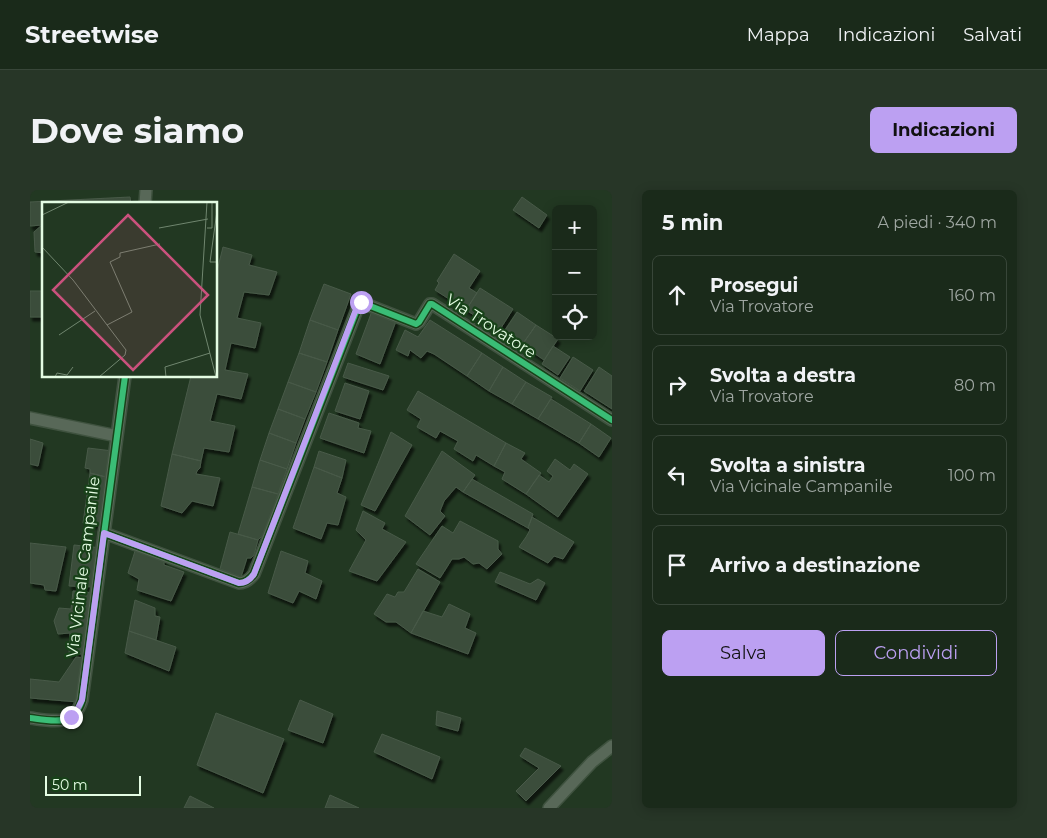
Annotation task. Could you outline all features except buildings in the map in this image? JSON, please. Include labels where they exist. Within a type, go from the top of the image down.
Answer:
[{"type":"street","name":"Via Trovatore","points":[[104,533],[239,583],[250,579],[254,574],[360,302],[416,324],[431,304],[612,420]]},
{"type":"street","name":"Via Vicinale Campanile","points":[[30,718],[65,720],[76,712],[82,700],[125,378]]},
{"type":"street","points":[[30,418],[117,436]]},
{"type":"street","points":[[549,808],[592,762],[612,746]]},
{"type":"cycle path","points":[[104,533],[239,583],[249,579],[254,574],[360,302],[416,324],[430,304],[432,304],[612,420]]},
{"type":"cycle path","points":[[30,718],[54,721],[68,718],[74,715],[82,700],[125,378]]},
{"type":"route","points":[[71,717],[80,706],[82,700],[104,533],[239,583],[250,579],[254,574],[358,304],[361,302]]}]
